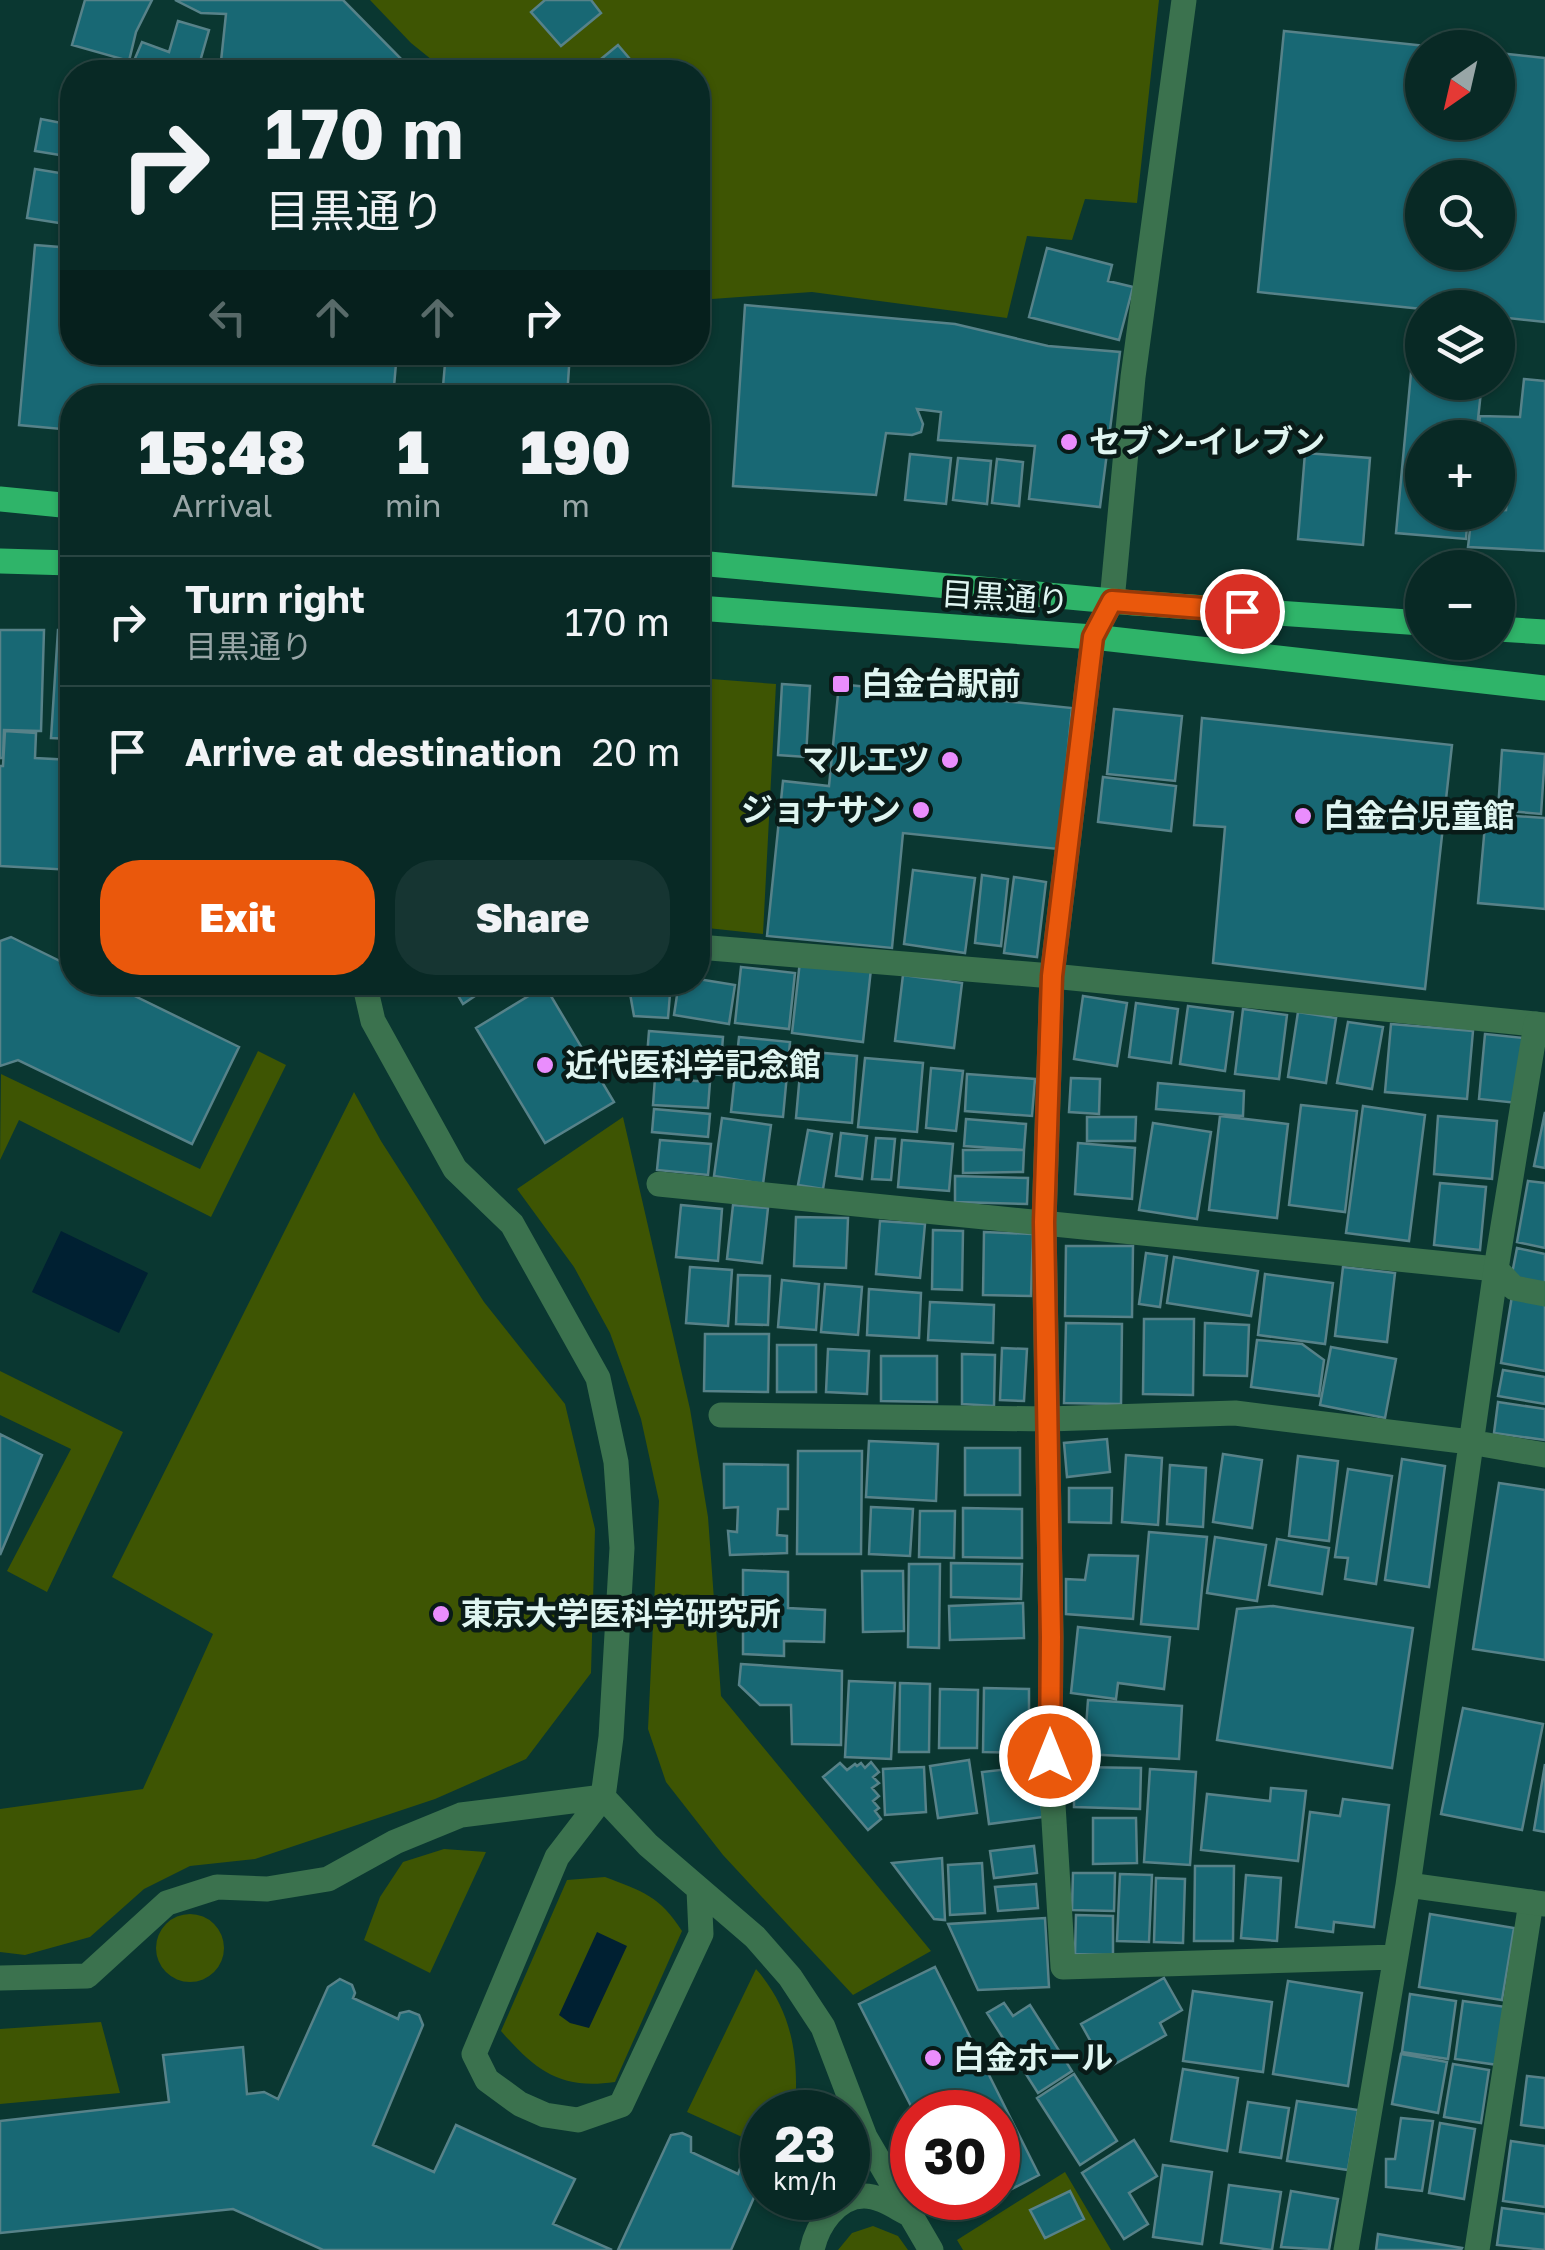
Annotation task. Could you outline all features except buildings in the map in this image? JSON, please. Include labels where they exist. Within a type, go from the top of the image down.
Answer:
[{"type":"main road","points":[[0,499],[60,505]]},
{"type":"main road","points":[[0,560],[60,562]]},
{"type":"main road","name":"目黒通り","points":[[710,564],[1405,623]]},
{"type":"main road","name":"目黒通り","points":[[710,609],[1093,637],[1545,688]]},
{"type":"main road","points":[[1515,630],[1545,632]]},
{"type":"street","points":[[1184,0],[1132,378],[1112,601],[1093,637],[1052,976],[1044,1222],[1050,1756],[1063,1967],[1395,1957]]},
{"type":"street","points":[[710,948],[1052,976],[1541,1024],[1496,1268],[1408,1885],[1346,2250]]},
{"type":"street","points":[[367,995],[373,1021],[456,1169],[512,1224],[598,1378],[616,1462],[622,1548],[611,1736],[603,1796],[557,1857],[474,2054],[487,2080],[520,2104],[545,2115],[578,2120],[621,2105],[701,1934],[699,1890]]},
{"type":"street","points":[[660,1184],[1496,1268],[1514,1288],[1545,1294]]},
{"type":"street","points":[[722,1415],[1048,1419],[1234,1413],[1470,1442],[1545,1456]]},
{"type":"street","points":[[603,1796],[648,1845],[755,1937],[798,1989],[823,2028],[865,2137],[890,2179]]},
{"type":"street","points":[[0,1978],[87,1976],[167,1902],[217,1886],[268,1889],[328,1879],[396,1842],[461,1814],[603,1796]]},
{"type":"street","points":[[1408,1885],[1538,1903],[1477,2250]]},
{"type":"street","points":[[812,2250],[818,2228],[836,2206],[861,2196],[890,2204]]},
{"type":"street","points":[[914,2220],[931,2250]]},
{"type":"green space","points":[[370,0],[1159,0],[1137,203],[1085,199],[1072,240],[1027,236],[1007,318],[812,292],[710,299],[710,60],[432,60]]},
{"type":"green space","points":[[710,679],[776,684],[763,934],[710,928]]},
{"type":"green space","points":[[258,1051],[286,1065],[211,1217],[19,1120],[0,1160],[1,1074],[200,1169]]},
{"type":"green space","points":[[354,1092],[484,1302],[565,1404],[595,1529],[591,1673],[526,1759],[435,1799],[255,1859],[190,1866],[144,1889],[90,1937],[25,1955],[0,1952],[0,1809],[143,1789],[213,1634],[112,1577]]},
{"type":"green space","points":[[623,1117],[690,1409],[708,1517],[721,1696],[931,1951],[853,1995],[723,1855],[666,1782],[648,1729],[659,1501],[641,1419],[610,1333],[574,1267],[517,1189]]},
{"type":"green space","points":[[0,1371],[123,1432],[47,1592],[7,1571],[71,1449],[0,1415]]},
{"type":"green space","points":[[444,1849],[486,1852],[430,1973],[364,1940],[380,1897],[403,1862]]},
{"type":"green space","points":[[605,1877],[649,1896],[682,1931],[615,2082],[579,2083],[538,2067],[501,2031],[567,1880]]},
{"type":"green space","points":[[190,1914],[214,1924],[224,1948],[214,1972],[190,1982],[166,1972],[156,1948],[166,1924]]},
{"type":"green space","points":[[756,1969],[786,2018],[794,2054],[796,2090],[740,2090],[740,2136],[687,2112]]},
{"type":"green space","points":[[101,2022],[120,2093],[0,2104],[0,2029]]},
{"type":"green space","points":[[1065,2172],[1111,2250],[963,2250],[957,2240],[989,2220],[1020,2220],[1020,2200]]},
{"type":"green space","points":[[873,2226],[898,2236],[908,2250],[838,2250],[852,2233]]},
{"type":"water","points":[[61,1231],[148,1273],[119,1333],[32,1292]]},
{"type":"water","points":[[597,1932],[627,1946],[589,2028],[559,2015]]},
{"type":"place","name":"セブン-イレブン","points":[[1069,442]]},
{"type":"place","name":"白金台駅前","points":[[841,684]]},
{"type":"place","name":"マルエツ","points":[[950,760]]},
{"type":"place","name":"ジョナサン","points":[[921,810]]},
{"type":"place","name":"白金台児童館","points":[[1303,816]]},
{"type":"place","name":"近代医科学記念館","points":[[545,1065]]},
{"type":"place","name":"東京大学医科学研究所","points":[[441,1614]]},
{"type":"place","name":"白金ホール","points":[[933,2058]]},
{"type":"route","points":[[1050,1756],[1044,1222],[1052,976],[1093,637],[1112,601],[1242,611]]}]
